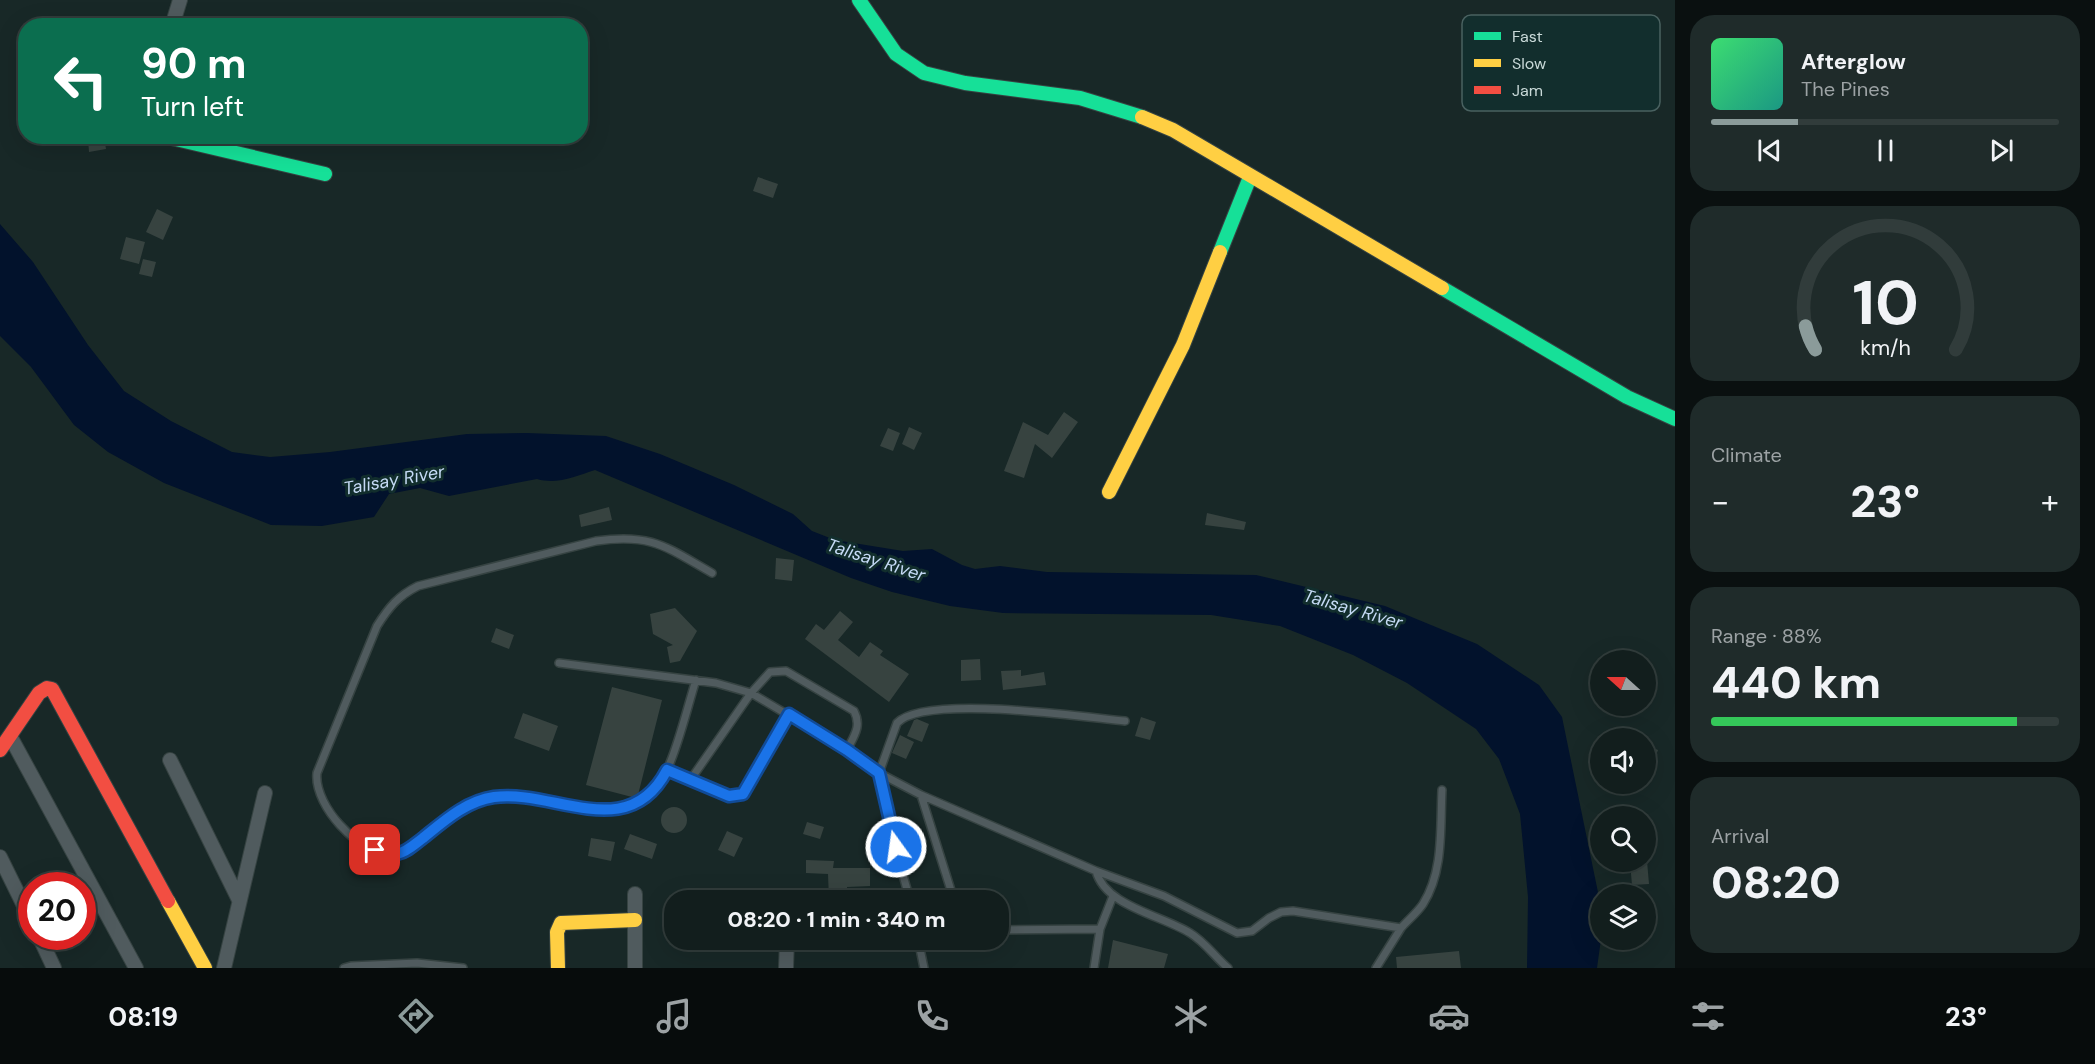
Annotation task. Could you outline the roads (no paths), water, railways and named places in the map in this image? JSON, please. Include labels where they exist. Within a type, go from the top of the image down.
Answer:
[{"type":"street","points":[[174,18],[180,0]]},
{"type":"street","points":[[859,0],[898,57],[913,68],[950,79],[1094,100],[1121,107],[1173,130],[1627,397],[1675,419]]},
{"type":"street","points":[[197,144],[325,174]]},
{"type":"street","points":[[1109,492],[1183,345],[1250,177]]},
{"type":"street","points":[[0,750],[39,693],[47,688],[52,689],[205,968]]},
{"type":"street","points":[[10,736],[136,968]]},
{"type":"street","points":[[170,760],[239,900]]},
{"type":"street","points":[[224,968],[265,793]]},
{"type":"street","points":[[0,857],[18,894]]},
{"type":"street","points":[[634,894],[635,968]]},
{"type":"street","points":[[558,968],[557,932],[561,923],[635,920]]},
{"type":"street","points":[[46,950],[54,968]]},
{"type":"street","points":[[786,968],[787,950]]},
{"type":"lane","points":[[696,680],[667,770],[658,787],[650,795],[618,808],[590,810],[512,796],[491,797],[464,807],[408,850],[395,855],[375,850],[350,836],[337,822],[319,792],[316,781],[321,762],[378,626],[390,605],[401,594],[418,586],[596,541],[622,537],[658,543],[712,573]]},
{"type":"lane","points":[[559,663],[696,680],[751,693],[847,750],[879,773],[921,795],[1096,871],[1164,896],[1237,933],[1252,931],[1269,918],[1281,912],[1293,910],[1401,928]]},
{"type":"lane","points":[[691,779],[751,693],[770,672],[777,670],[796,676],[854,711],[858,718],[858,727],[847,750]]},
{"type":"lane","points":[[907,890],[891,833],[879,773],[897,723],[910,714],[980,708],[1125,721]]},
{"type":"lane","points":[[667,770],[729,796],[743,794],[789,714]]},
{"type":"lane","points":[[1376,968],[1401,928],[1421,906],[1428,894],[1436,870],[1442,790]]},
{"type":"lane","points":[[921,795],[951,890]]},
{"type":"lane","points":[[1096,871],[1098,881],[1113,896],[1188,932],[1227,968]]},
{"type":"lane","points":[[1094,968],[1100,929],[1113,896]]},
{"type":"lane","points":[[1009,930],[1100,929]]},
{"type":"lane","points":[[920,950],[924,968]]},
{"type":"lane","points":[[344,968],[417,963],[463,968]]},
{"type":"water","name":"Talisay River","points":[[0,224],[33,262],[88,345],[124,391],[171,421],[232,452],[270,457],[330,452],[467,434],[527,433],[606,436],[660,454],[734,485],[793,514],[812,531],[835,540],[903,551],[932,549],[962,565],[975,569],[1000,566],[1047,572],[1256,575],[1385,606],[1477,644],[1539,685],[1562,717],[1590,853],[1590,872],[1594,872],[1596,884],[1590,884],[1590,950],[1599,950],[1597,968],[1527,968],[1528,897],[1520,814],[1499,759],[1476,729],[1407,683],[1353,655],[1280,626],[1211,615],[1003,613],[950,606],[892,592],[851,578],[595,470],[559,480],[537,479],[449,496],[420,488],[389,494],[374,517],[322,526],[271,525],[164,483],[108,452],[74,425],[31,367],[0,336]]}]
